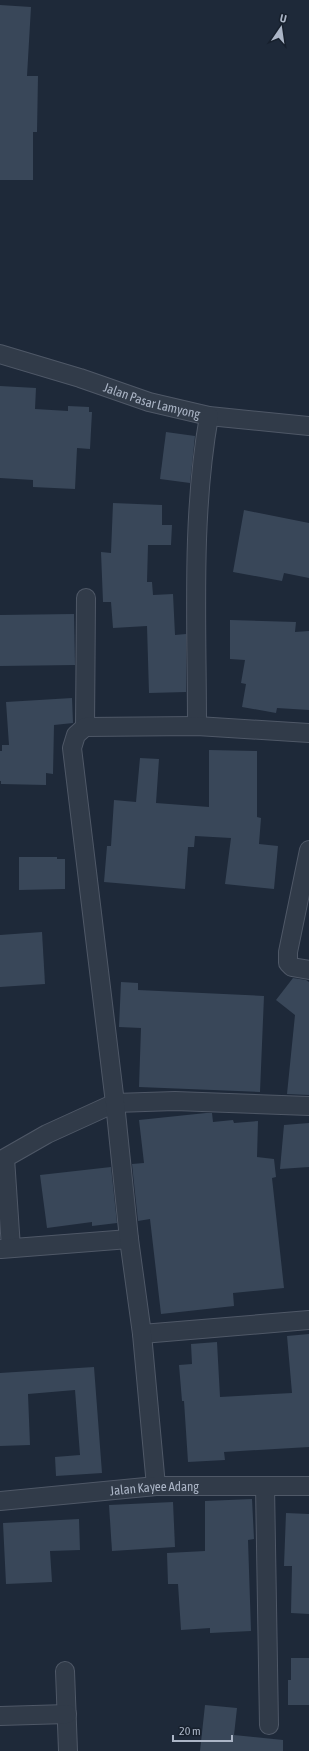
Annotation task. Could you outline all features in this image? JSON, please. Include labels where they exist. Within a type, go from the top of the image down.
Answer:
[{"type":"street","name":"Jalan Pasar Lamyong","points":[[0,354],[80,378],[149,402],[209,416],[309,426]]},
{"type":"street","points":[[197,726],[197,527],[204,441],[209,416]]},
{"type":"street","points":[[85,727],[86,598]]},
{"type":"street","points":[[156,1486],[142,1334],[129,1239],[115,1103],[72,748],[76,735],[85,727],[197,726],[309,733]]},
{"type":"street","points":[[309,850],[288,952],[288,963],[292,967],[309,970]]},
{"type":"street","points":[[129,1239],[6,1248],[5,1158],[47,1134],[115,1103],[175,1101],[309,1106]]},
{"type":"street","points":[[142,1334],[309,1320]]},
{"type":"street","name":"Jalan Kayee Adang","points":[[0,1501],[156,1486],[309,1486]]},
{"type":"street","points":[[265,1486],[269,1725]]},
{"type":"street","points":[[65,1671],[68,1751]]},
{"type":"street","points":[[0,1716],[67,1714]]},
{"type":"building","points":[[0,5],[31,7],[27,76],[38,76],[37,132],[33,132],[33,180],[0,180]]},
{"type":"building","points":[[0,386],[36,388],[35,409],[68,411],[68,406],[89,407],[89,412],[92,412],[90,449],[77,448],[75,489],[33,487],[33,480],[0,478]]},
{"type":"building","points":[[166,432],[195,436],[190,483],[160,479]]},
{"type":"building","points":[[113,503],[162,505],[162,525],[172,525],[171,545],[148,545],[147,582],[152,582],[153,595],[173,594],[175,635],[186,634],[186,692],[149,693],[147,626],[113,628],[111,602],[103,602],[101,552],[111,553]]},
{"type":"building","points":[[244,510],[309,523],[309,578],[284,573],[282,581],[233,572]]},
{"type":"building","points":[[74,614],[75,665],[0,666],[0,615]]},
{"type":"building","points":[[230,620],[296,622],[295,632],[309,631],[309,710],[277,708],[276,713],[242,707],[246,684],[241,683],[245,660],[230,659]]},
{"type":"building","points":[[72,698],[73,723],[54,725],[53,774],[46,773],[46,785],[1,784],[0,751],[2,751],[2,745],[9,745],[6,702]]},
{"type":"building","points":[[209,750],[257,751],[257,817],[261,818],[259,844],[278,846],[274,889],[225,884],[231,838],[195,836],[194,847],[188,847],[185,889],[104,882],[107,846],[111,846],[114,800],[136,802],[140,758],[159,759],[156,803],[209,807]]},
{"type":"building","points":[[19,857],[57,857],[57,859],[65,859],[65,889],[19,890]]},
{"type":"building","points":[[42,932],[45,984],[0,987],[0,935]]},
{"type":"building","points":[[293,978],[306,980],[309,982],[309,1095],[287,1094],[295,1015],[276,1000]]},
{"type":"building","points":[[121,982],[138,983],[138,990],[264,996],[260,1092],[139,1087],[141,1028],[119,1027]]},
{"type":"building","points":[[212,1113],[213,1122],[233,1120],[234,1123],[258,1121],[257,1157],[274,1159],[276,1177],[272,1178],[284,1288],[233,1293],[234,1306],[161,1314],[150,1219],[138,1221],[132,1164],[144,1163],[139,1120]]},
{"type":"building","points":[[309,1123],[309,1167],[280,1169],[284,1125]]},
{"type":"building","points":[[111,1167],[117,1223],[92,1226],[92,1222],[47,1228],[40,1175]]},
{"type":"building","points":[[309,1334],[309,1447],[224,1452],[225,1460],[188,1462],[184,1401],[182,1401],[179,1365],[192,1364],[191,1344],[217,1342],[220,1397],[292,1393],[287,1336]]},
{"type":"building","points":[[94,1367],[102,1473],[56,1476],[55,1457],[80,1455],[75,1390],[28,1394],[30,1445],[0,1446],[0,1373]]},
{"type":"building","points":[[252,1499],[254,1539],[248,1540],[251,1631],[210,1633],[210,1628],[181,1630],[178,1584],[168,1584],[167,1553],[205,1551],[205,1501]]},
{"type":"building","points":[[173,1502],[175,1547],[112,1551],[109,1505]]},
{"type":"building","points":[[286,1513],[309,1514],[309,1614],[291,1613],[292,1566],[284,1566]]},
{"type":"building","points":[[79,1519],[80,1550],[50,1551],[52,1582],[6,1584],[3,1523]]},
{"type":"building","points":[[291,1658],[309,1658],[309,1705],[288,1705],[288,1680],[291,1680]]},
{"type":"building","points":[[205,1705],[237,1708],[234,1735],[283,1740],[283,1751],[200,1751]]}]
